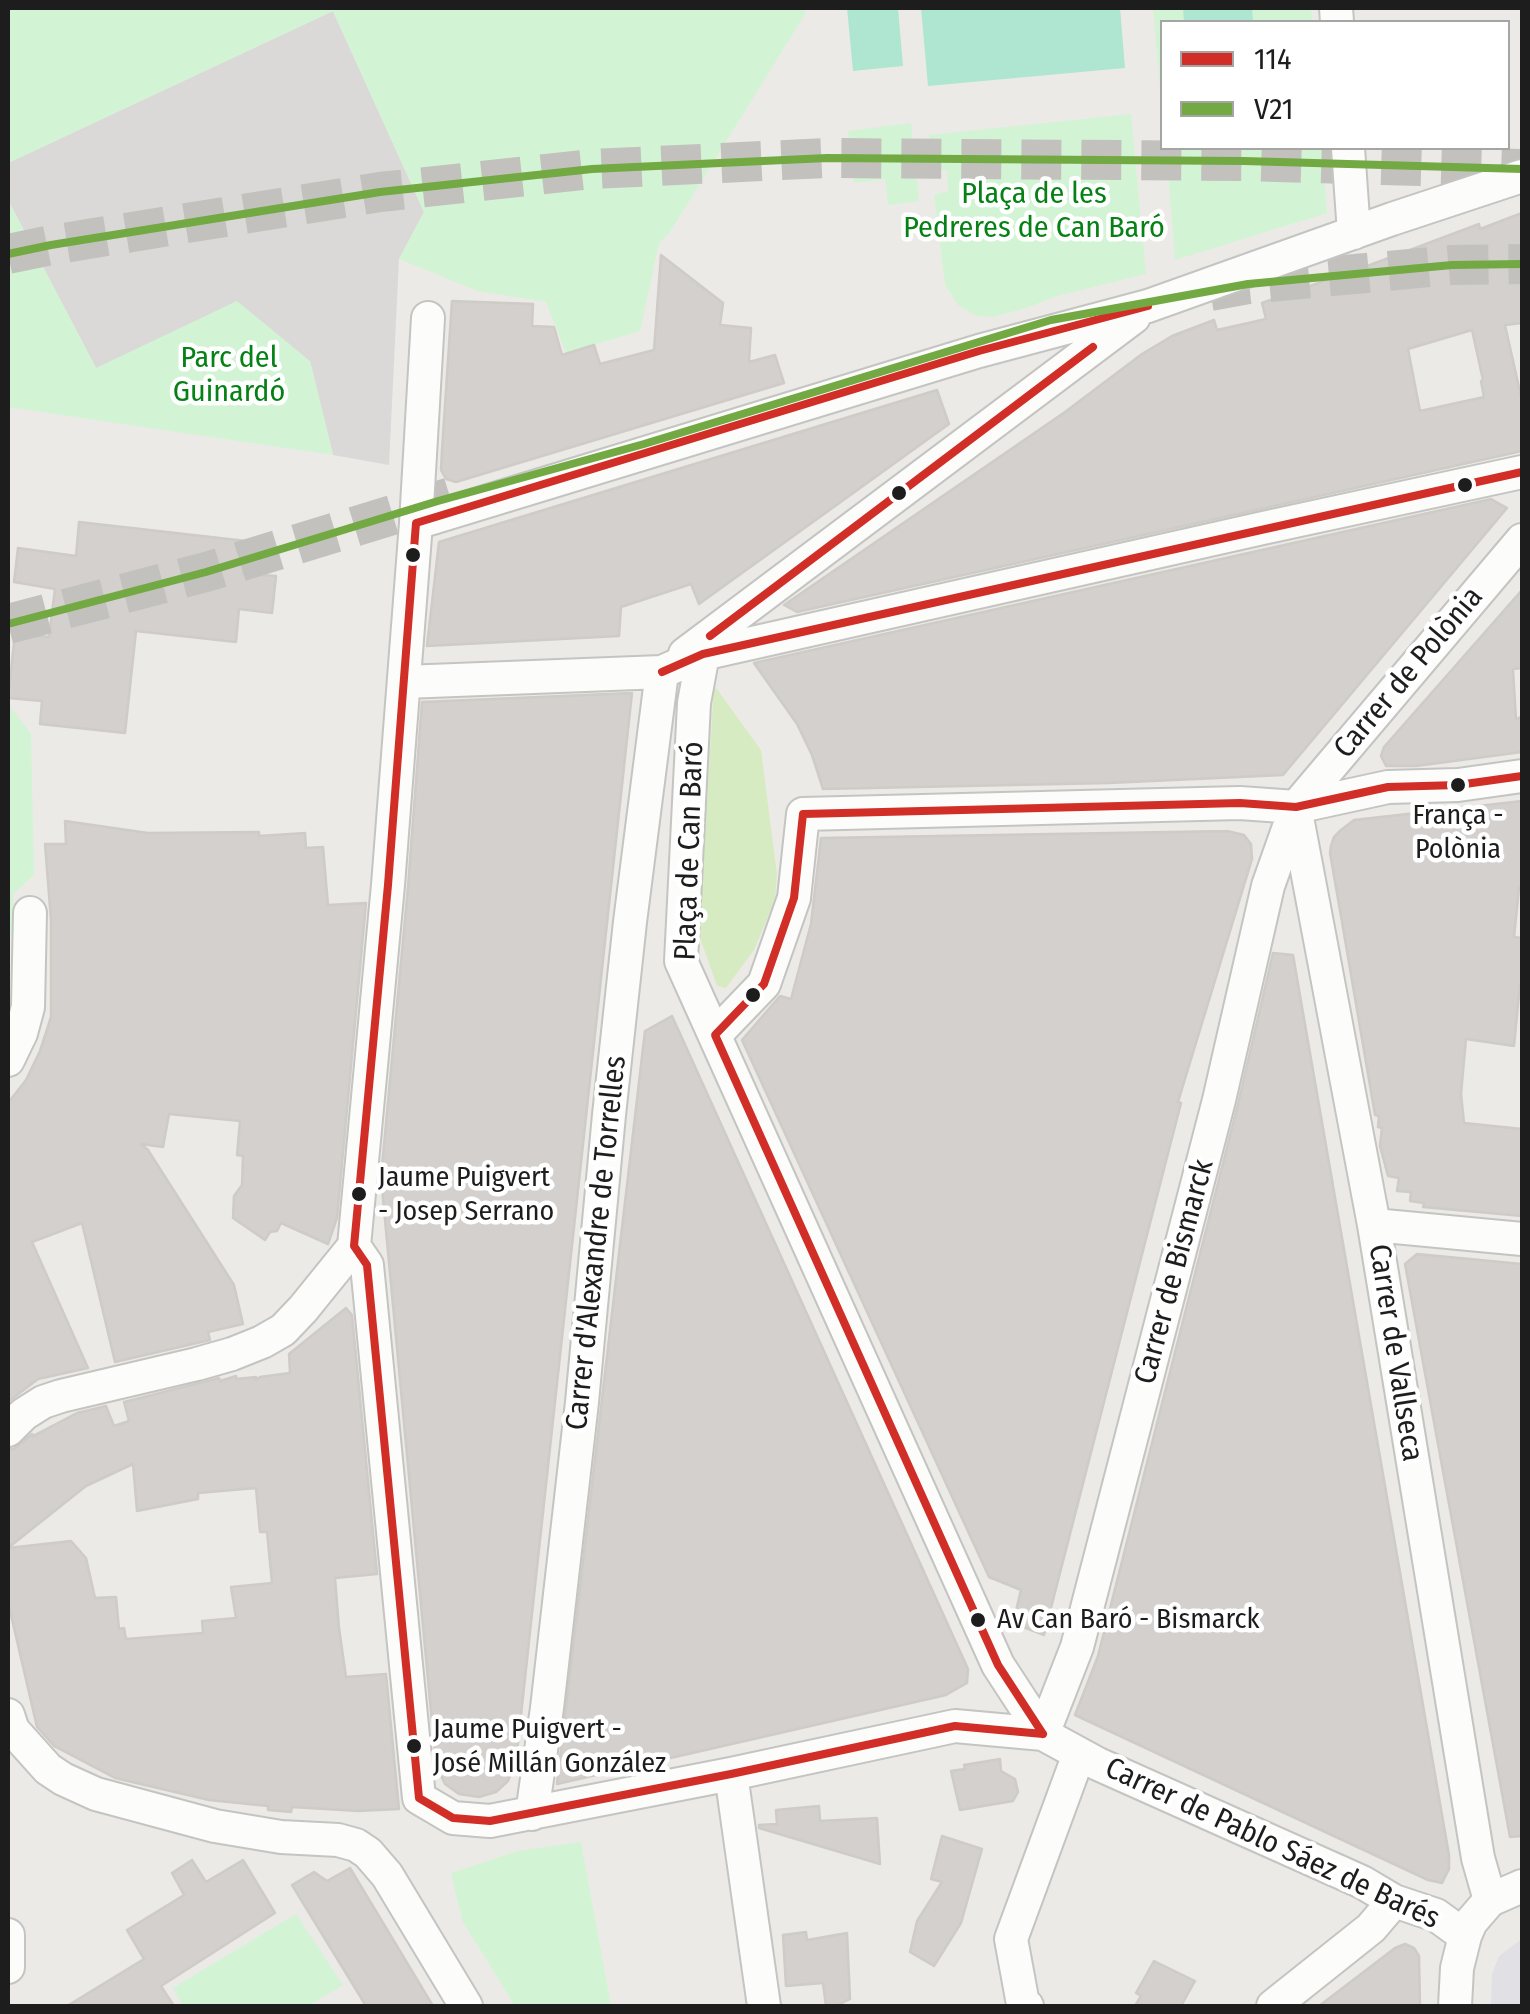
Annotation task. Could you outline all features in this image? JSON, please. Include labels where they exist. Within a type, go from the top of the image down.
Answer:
[{"type":"street","points":[[1348,150],[1354,233]]},
{"type":"street","points":[[416,523],[979,351],[1148,306],[1522,176]]},
{"type":"street","points":[[662,672],[1148,306]]},
{"type":"street","points":[[8,1430],[43,1402],[197,1364],[262,1342],[282,1330],[303,1309],[354,1246],[388,886],[428,318]]},
{"type":"street","points":[[1041,334],[1062,372]]},
{"type":"street","points":[[404,682],[662,672],[703,654],[1522,472]]},
{"type":"street","name":"Carrer de Polònia","points":[[1296,807],[1522,540]]},
{"type":"street","name":"Plaça de Can Baró","points":[[703,654],[694,703],[681,961],[992,1652],[1043,1734]]},
{"type":"street","name":"Carrer d'Alexandre de Torrelles","points":[[532,1814],[582,1402],[630,922],[662,672]]},
{"type":"street","points":[[715,1035],[764,984],[794,898],[803,814],[1240,803],[1296,807],[1388,787],[1458,785],[1522,776]]},
{"type":"street","name":"Carrer de Vallseca","points":[[1296,807],[1374,1225],[1478,1858],[1490,1900]]},
{"type":"street","name":"Carrer de Bismarck","points":[[1043,1734],[1078,1647],[1219,1100],[1268,886],[1296,807]]},
{"type":"street","points":[[8,1060],[28,1007],[30,913]]},
{"type":"street","points":[[1374,1225],[1522,1240]]},
{"type":"street","points":[[354,1246],[366,1264],[419,1798],[453,1818],[490,1821],[954,1726],[1043,1734]]},
{"type":"street","points":[[971,1727],[1009,1683]]},
{"type":"street","points":[[10,1722],[48,1770],[96,1794],[215,1826],[356,1844],[387,1876],[466,2006]]},
{"type":"street","name":"Carrer de Pablo Sáez de Barés","points":[[1043,1734],[1362,1882],[1394,1901],[1436,1915],[1465,1936]]},
{"type":"street","points":[[1027,2006],[1023,2004],[1011,1939],[1079,1754]]},
{"type":"street","points":[[731,1774],[764,2006]]},
{"type":"street","points":[[1456,2006],[1456,1968],[1471,1922],[1490,1900],[1522,1886]]},
{"type":"street","points":[[1273,2006],[1372,1928],[1394,1901]]},
{"type":"street","points":[[8,1934],[8,1967]]},
{"type":"shaded area","points":[[333,11],[424,212],[399,259],[389,465],[333,455],[310,361],[96,368],[8,200],[8,163]]},
{"type":"shaded area","points":[[1522,1939],[1522,2006],[1491,2006],[1492,1974],[1499,1956]]},
{"type":"green space","points":[[8,8],[804,8],[805,14],[670,232],[659,243],[640,331],[566,353],[546,302],[478,291],[399,259],[424,212],[333,11],[8,163]]},
{"type":"green space","points":[[847,8],[898,8],[903,66],[853,71]]},
{"type":"green space","points":[[921,8],[1120,8],[1125,68],[928,86]]},
{"type":"green space","name":"Plaça de les Pedreres de Can Baró","points":[[1153,8],[1311,8],[1312,20],[1160,20],[1160,89]]},
{"type":"green space","points":[[1183,8],[1252,8],[1253,20],[1184,20]]},
{"type":"green space","name":"Plaça de les Pedreres de Can Baró","points":[[1131,114],[1146,274],[993,317],[976,316],[958,305],[945,285],[934,195],[948,191],[947,171],[934,170],[929,135]]},
{"type":"green space","points":[[911,123],[919,201],[888,205],[885,179],[854,183],[848,131]]},
{"type":"green space","name":"Plaça de les Pedreres de Can Baró","points":[[1166,150],[1322,150],[1327,213],[1175,260]]},
{"type":"green space","name":"Parc del Guinardó","points":[[8,200],[96,368],[237,301],[310,361],[333,455],[8,407]]},
{"type":"green space","points":[[714,685],[761,750],[777,874],[775,900],[754,950],[726,988],[717,986],[699,935]]},
{"type":"green space","points":[[8,704],[31,734],[34,875],[13,894],[16,936],[8,935]]},
{"type":"green space","points":[[581,1842],[611,2006],[515,2006],[462,1920],[451,1873],[518,1851]]},
{"type":"green space","points":[[296,1914],[343,1985],[308,2006],[183,2006],[173,1988]]},
{"type":"building","points":[[1522,213],[1522,323],[1505,325],[1522,401],[1522,451],[797,612],[784,605],[1172,336],[1214,320],[1217,330],[1266,319],[1262,303],[1327,280],[1326,276],[1353,267],[1354,271],[1479,224],[1480,229]],"holes":[[[1472,330],[1484,397],[1420,411],[1408,349]]]},
{"type":"building","points":[[661,255],[723,303],[720,325],[751,328],[749,362],[775,355],[784,383],[456,482],[446,479],[441,470],[452,301],[533,304],[532,326],[554,327],[562,355],[594,345],[600,364],[654,350]]},
{"type":"building","points":[[937,390],[949,424],[699,604],[691,584],[621,607],[619,636],[427,646],[439,542]]},
{"type":"building","points":[[1491,499],[1507,508],[1283,775],[823,789],[797,724],[754,663]]},
{"type":"building","points":[[79,522],[246,541],[243,574],[276,576],[272,613],[239,609],[236,642],[136,631],[125,733],[40,724],[42,701],[8,698],[15,634],[49,637],[55,589],[14,582],[18,548],[76,556]]},
{"type":"building","points":[[1522,590],[1522,668],[1513,669],[1516,719],[1522,717],[1522,752],[1416,766],[1386,766],[1381,756],[1384,747]]},
{"type":"building","points":[[632,693],[516,1761],[508,1781],[496,1792],[479,1797],[459,1794],[445,1784],[436,1765],[381,1177],[422,702]]},
{"type":"building","points":[[1522,801],[1522,887],[1514,937],[1522,938],[1522,984],[1514,1046],[1466,1039],[1461,1094],[1464,1123],[1522,1129],[1522,1216],[1423,1207],[1424,1203],[1410,1201],[1411,1192],[1397,1191],[1399,1178],[1388,1176],[1380,1146],[1382,1128],[1378,1127],[1379,1116],[1375,1115],[1331,846],[1334,837],[1354,820]]},
{"type":"building","points":[[65,821],[148,833],[305,833],[306,848],[323,847],[328,905],[366,903],[337,1218],[328,1244],[281,1223],[265,1240],[233,1218],[234,1196],[242,1185],[243,1156],[237,1155],[240,1121],[169,1114],[163,1147],[141,1144],[234,1285],[243,1324],[208,1332],[210,1340],[115,1362],[82,1223],[32,1242],[88,1368],[38,1379],[8,1402],[8,1103],[26,1080],[51,1017],[51,920],[45,844],[66,844]]},
{"type":"building","points":[[1227,831],[1244,835],[1251,844],[1252,859],[1178,1102],[1181,1103],[1044,1635],[1013,1623],[1021,1590],[989,1577],[742,1040],[780,996],[791,999],[811,924],[821,838]]},
{"type":"building","points":[[1273,953],[1293,955],[1449,1855],[1449,1869],[1442,1883],[1428,1880],[1075,1715],[1098,1656]]},
{"type":"building","points":[[672,1016],[968,1669],[967,1683],[946,1695],[557,1784],[645,1031]]},
{"type":"building","points":[[1417,1254],[1522,1264],[1522,1836],[1510,1837],[1405,1264]]},
{"type":"building","points":[[346,1308],[352,1315],[377,1574],[335,1578],[339,1628],[346,1677],[386,1674],[399,1809],[292,1807],[291,1812],[209,1800],[115,1778],[54,1746],[37,1727],[8,1602],[8,1548],[8,1449],[77,1413],[106,1406],[114,1426],[129,1421],[124,1402],[219,1378],[256,1380],[290,1373],[289,1354]],"holes":[[[133,1464],[137,1511],[198,1499],[198,1493],[256,1488],[260,1532],[267,1532],[272,1583],[231,1587],[236,1618],[202,1621],[203,1633],[126,1639],[124,1628],[119,1629],[116,1597],[95,1598],[86,1558],[71,1541],[8,1548],[86,1486]]]},
{"type":"building","points":[[1000,1759],[1001,1771],[1015,1779],[1018,1792],[1013,1801],[960,1810],[951,1771]]},
{"type":"building","points":[[819,1806],[820,1821],[877,1818],[880,1864],[759,1828],[777,1824],[776,1810]]},
{"type":"building","points":[[942,1836],[982,1849],[961,1923],[934,1966],[910,1952],[917,1921],[942,1882],[931,1879]]},
{"type":"building","points":[[192,1860],[206,1882],[243,1860],[275,1913],[161,1986],[174,2006],[67,2006],[144,1959],[127,1930],[184,1895],[172,1873]]},
{"type":"building","points":[[350,1868],[433,2006],[366,2006],[292,1885],[314,1872],[327,1881]]},
{"type":"building","points":[[806,1932],[807,1940],[847,1933],[850,1999],[826,2006],[823,1983],[786,1986],[783,1935]]},
{"type":"building","points":[[1405,1944],[1419,1956],[1420,2006],[1319,2006],[1395,1948]]},
{"type":"building","points":[[1154,1961],[1195,1981],[1181,2006],[1135,2006],[1141,1996],[1136,1993]]},
{"type":"tunnel","points":[[8,254],[380,192],[592,169],[827,158],[1244,161],[1522,169]]},
{"type":"tunnel","points":[[1210,291],[1452,265],[1522,264]]},
{"type":"tunnel","points":[[8,624],[206,572],[451,497]]},
{"type":"transit line","name":"V21","points":[[8,254],[380,192],[592,169],[827,158],[1244,161],[1522,169]]},
{"type":"transit line","name":"V21","points":[[8,624],[206,572],[1051,320],[1248,284],[1452,265],[1522,264]]},
{"type":"transit line","name":"114","points":[[1043,1734],[955,1726],[490,1821],[453,1818],[419,1798],[367,1265],[354,1246],[388,885],[416,523],[979,351],[1148,306]]},
{"type":"transit line","name":"114","points":[[710,636],[1093,347]]},
{"type":"transit line","name":"114","points":[[662,672],[703,654],[1522,472]]},
{"type":"transit line","name":"114","points":[[1043,1734],[998,1665],[715,1035],[764,984],[794,898],[803,814],[1240,803],[1296,807],[1388,787],[1458,785],[1522,776]]},
{"type":"place","name":"França - Polònia","points":[[1458,785]]},
{"type":"place","name":"Jaume Puigvert - Josep Serrano","points":[[359,1194]]},
{"type":"place","name":"Av Can Baró - Bismarck","points":[[978,1620]]},
{"type":"place","name":"Jaume Puigvert - José Millán González","points":[[414,1746]]}]
